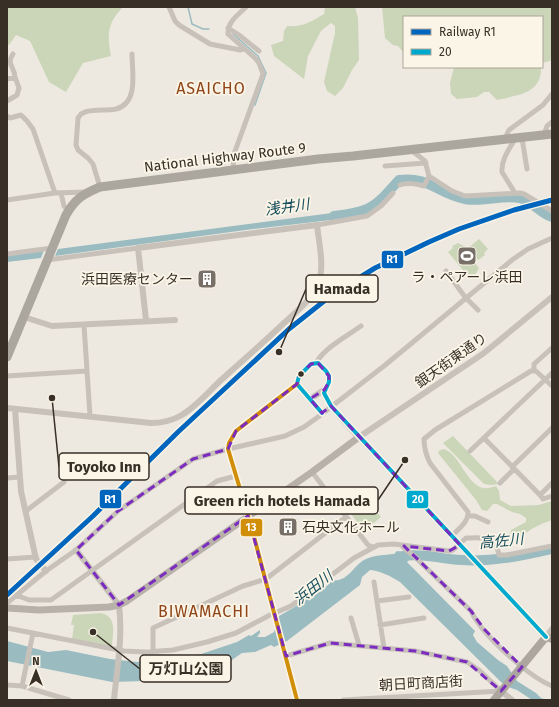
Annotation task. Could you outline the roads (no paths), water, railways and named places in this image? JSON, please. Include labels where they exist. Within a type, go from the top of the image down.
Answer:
[{"type":"highway","name":"National Highway Route 9","points":[[7,357],[49,254],[68,212],[79,197],[100,187],[318,159],[548,135]]},
{"type":"main road","points":[[7,608],[53,610],[109,607],[119,605],[132,598],[312,472],[359,437],[331,406]]},
{"type":"main road","points":[[494,700],[521,667],[549,638]]},
{"type":"street","points":[[169,7],[175,21],[179,26],[210,44],[240,50],[244,49]]},
{"type":"street","points":[[233,170],[234,154],[263,74],[256,59],[228,34],[228,28],[233,20],[246,7]]},
{"type":"street","points":[[228,28],[259,51]]},
{"type":"street","points":[[7,101],[18,93],[19,85],[9,63],[9,60],[13,54]]},
{"type":"street","points":[[100,187],[93,164],[77,148],[76,138],[78,118],[85,112],[116,109],[127,103],[133,90],[132,54]]},
{"type":"street","points":[[7,79],[15,76]]},
{"type":"street","points":[[504,140],[508,130],[543,105],[552,94]]},
{"type":"street","points":[[7,116],[10,118],[21,115],[27,120],[33,129],[58,193],[68,212]]},
{"type":"street","points":[[548,135],[547,126],[552,122]]},
{"type":"street","points":[[518,139],[527,169]]},
{"type":"street","points":[[515,193],[501,169],[504,160],[518,139]]},
{"type":"street","points":[[400,185],[404,183],[413,183],[424,186],[427,180],[426,163],[411,150]]},
{"type":"street","points":[[384,166],[426,163]]},
{"type":"street","points":[[427,180],[461,195],[524,194],[552,211]]},
{"type":"street","points":[[7,200],[58,193],[89,192]]},
{"type":"street","points":[[7,254],[49,254],[138,248],[317,225],[368,216],[381,206],[392,193]]},
{"type":"street","points":[[7,408],[160,423],[179,417],[258,348],[300,308],[314,292],[319,283],[321,272],[317,225]]},
{"type":"street","points":[[7,603],[46,571],[76,550],[118,511],[193,459],[228,449],[285,436],[304,427],[384,366],[465,297],[512,260],[528,249],[552,238]]},
{"type":"street","points":[[138,248],[146,320]]},
{"type":"street","points":[[446,271],[465,297],[478,310]]},
{"type":"street","name":"銀天街東通り","points":[[359,437],[484,353],[552,297]]},
{"type":"street","points":[[24,317],[52,326],[146,320],[174,320]]},
{"type":"street","points":[[84,325],[90,416]]},
{"type":"street","points":[[297,700],[266,579],[228,449],[229,443],[236,431],[297,384],[299,376],[311,364],[316,363],[320,356],[360,326]]},
{"type":"street","points":[[534,370],[534,364],[552,348]]},
{"type":"street","points":[[310,399],[324,390],[329,382],[329,376],[326,370],[316,363]]},
{"type":"street","points":[[452,536],[466,521],[468,512],[428,458],[424,446],[424,440],[435,430],[528,372],[534,370]]},
{"type":"street","points":[[534,370],[552,386]]},
{"type":"street","points":[[7,376],[87,371]]},
{"type":"street","points":[[470,451],[552,373]]},
{"type":"street","points":[[297,384],[322,413]]},
{"type":"street","points":[[324,390],[331,406]]},
{"type":"street","points":[[15,409],[20,477],[26,511],[36,557],[46,571]]},
{"type":"street","points":[[500,483],[552,428]]},
{"type":"street","points":[[359,437],[549,638],[552,629]]},
{"type":"street","points":[[484,438],[543,499],[552,496]]},
{"type":"street","points":[[312,472],[368,545],[374,547]]},
{"type":"street","points":[[16,595],[29,600],[51,600],[217,481],[236,476]]},
{"type":"street","points":[[7,478],[20,477]]},
{"type":"street","points":[[26,511],[64,482]]},
{"type":"street","points":[[540,495],[552,484]]},
{"type":"street","points":[[468,516],[475,516],[488,522]]},
{"type":"street","points":[[153,651],[153,628],[243,586],[266,579],[346,517]]},
{"type":"street","points":[[7,628],[119,651],[133,652],[173,650],[236,633],[275,615],[295,603],[354,558],[374,547],[394,544],[449,551],[454,550],[466,538],[491,540],[496,544],[499,555],[507,555],[552,546]]},
{"type":"street","points":[[401,545],[471,611],[484,629],[521,667],[552,686]]},
{"type":"street","points":[[76,550],[119,605],[119,651],[114,700]]},
{"type":"street","points":[[7,559],[36,557]]},
{"type":"street","points":[[374,582],[384,648]]},
{"type":"street","points":[[377,601],[409,597]]},
{"type":"street","points":[[351,618],[359,645]]},
{"type":"street","points":[[380,625],[424,618]]},
{"type":"street","points":[[22,686],[33,634]]},
{"type":"street","points":[[286,656],[330,643],[415,651],[467,662],[479,670],[512,700]]},
{"type":"street","points":[[7,685],[22,686],[69,700]]},
{"type":"street","name":"朝日町商店街","points":[[343,700],[502,690]]},
{"type":"water","points":[[347,211],[348,218],[253,229],[55,256],[58,249]]},
{"type":"water","points":[[44,250],[41,258],[7,262],[7,256]]},
{"type":"water","points":[[397,551],[414,553],[418,556],[413,556],[407,562],[475,631],[473,635],[477,642],[507,666],[517,681],[541,698],[547,700],[532,700],[501,682],[400,582],[378,571],[370,570],[362,577],[360,585],[287,641],[274,647],[271,645],[255,652],[242,653],[229,662],[226,666],[202,673],[145,681],[112,682],[7,661],[7,641],[48,652],[66,650],[110,659],[137,662],[180,658],[201,654],[237,642],[260,630],[257,637],[265,637],[274,632],[279,616],[311,595],[314,596],[332,580],[342,579],[347,576],[366,559],[394,554]]},
{"type":"waterway","points":[[188,7],[192,24],[203,29],[209,29]]},
{"type":"waterway","points":[[233,34],[258,56],[266,73],[255,105]]},
{"type":"waterway","name":"浅井川","points":[[334,216],[356,212],[371,207],[378,202],[399,180],[409,179],[426,183],[456,197],[465,199],[479,200],[516,197],[531,203],[548,216],[552,217]]},
{"type":"waterway","name":"高佐川","points":[[403,556],[418,555],[461,560],[484,560],[518,556],[552,549]]},
{"type":"rail line","name":"R1","points":[[7,595],[93,516],[178,432],[289,329],[333,294],[375,268],[459,229],[514,210],[552,200]]},
{"type":"place","name":"ラ・ペアーレ浜田","points":[[467,256]]},
{"type":"place","name":"浜田医療センター","points":[[207,279]]},
{"type":"place","name":"Hamada","points":[[279,352]]},
{"type":"place","name":"Toyoko Inn","points":[[52,398]]},
{"type":"place","name":"Green rich hotels Hamada","points":[[405,460]]},
{"type":"place","name":"石央文化ホール","points":[[288,527]]},
{"type":"place","name":"万灯山公園","points":[[93,632]]},
{"type":"district","name":"ASAICHO","points":[[211,88]]},
{"type":"district","name":"BIWAMACHI","points":[[204,611]]},
{"type":"water label","name":"浜田川","points":[[313,588]]}]
